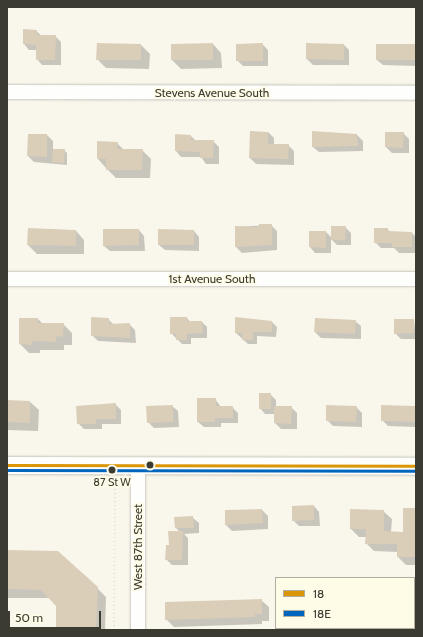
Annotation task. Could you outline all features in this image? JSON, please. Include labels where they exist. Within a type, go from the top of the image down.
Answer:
[{"type":"main road","points":[[7,465],[416,466]]},
{"type":"street","name":"Stevens Avenue South","points":[[7,92],[416,93]]},
{"type":"street","name":"1st Avenue South","points":[[7,279],[416,280]]},
{"type":"street","name":"West 87th Street","points":[[138,465],[138,630]]},
{"type":"path","points":[[114,630],[115,489]]},
{"type":"building","points":[[23,29],[37,30],[37,35],[56,35],[55,60],[36,60],[36,45],[23,44]]},
{"type":"building","points":[[97,43],[141,44],[141,60],[96,60]]},
{"type":"building","points":[[213,43],[213,60],[171,60],[171,44]]},
{"type":"building","points":[[263,43],[263,61],[236,61],[236,44]]},
{"type":"building","points":[[306,43],[344,44],[344,60],[306,59]]},
{"type":"building","points":[[376,44],[416,44],[416,60],[376,60]]},
{"type":"building","points":[[250,131],[268,132],[268,144],[289,144],[288,159],[249,158]]},
{"type":"building","points":[[312,131],[357,134],[358,146],[312,147]]},
{"type":"building","points":[[385,132],[404,132],[403,148],[385,147]]},
{"type":"building","points":[[28,134],[47,134],[47,157],[27,156]]},
{"type":"building","points":[[175,134],[191,135],[191,140],[214,140],[213,158],[200,158],[200,152],[175,151]]},
{"type":"building","points":[[97,141],[118,142],[117,149],[143,149],[142,170],[106,170],[106,159],[97,159]]},
{"type":"building","points":[[53,149],[65,149],[64,163],[52,162]]},
{"type":"building","points":[[259,224],[272,224],[272,245],[235,247],[235,226],[259,227]]},
{"type":"building","points":[[331,226],[346,226],[345,240],[331,240]]},
{"type":"building","points":[[28,228],[76,230],[76,246],[27,245]]},
{"type":"building","points":[[374,228],[388,228],[388,231],[412,232],[412,247],[392,247],[392,243],[374,243]]},
{"type":"building","points":[[103,229],[139,229],[139,245],[103,246]]},
{"type":"building","points":[[158,229],[194,230],[194,245],[158,245]]},
{"type":"building","points":[[309,231],[326,231],[326,248],[309,247]]},
{"type":"building","points":[[91,317],[109,318],[109,324],[130,323],[130,338],[91,336]]},
{"type":"building","points":[[170,317],[187,317],[187,321],[202,321],[203,333],[187,334],[187,340],[176,340],[176,334],[170,334]]},
{"type":"building","points":[[235,317],[272,321],[272,332],[253,332],[253,340],[242,340],[242,333],[235,333]]},
{"type":"building","points":[[19,318],[38,318],[38,323],[64,323],[63,337],[56,336],[56,342],[32,341],[32,345],[19,344]]},
{"type":"building","points":[[315,318],[356,320],[355,334],[314,332]]},
{"type":"building","points":[[394,319],[414,319],[414,333],[394,334]]},
{"type":"building","points":[[259,393],[271,393],[271,409],[259,409]]},
{"type":"building","points":[[197,398],[216,398],[216,406],[233,406],[233,418],[215,418],[215,422],[197,422]]},
{"type":"building","points":[[7,400],[30,401],[30,423],[7,422]]},
{"type":"building","points":[[116,403],[116,419],[96,419],[96,424],[77,424],[76,406]]},
{"type":"building","points":[[173,405],[173,422],[147,423],[146,406]]},
{"type":"building","points":[[326,405],[357,406],[356,422],[326,421]]},
{"type":"building","points":[[381,405],[416,406],[416,422],[381,421]]},
{"type":"building","points":[[274,406],[292,406],[291,424],[274,423]]},
{"type":"building","points":[[314,505],[314,520],[292,521],[292,506]]},
{"type":"building","points":[[403,508],[416,508],[415,557],[397,557],[397,544],[365,544],[366,529],[350,529],[350,509],[384,510],[384,531],[403,532]]},
{"type":"building","points":[[262,509],[263,523],[225,525],[225,510]]},
{"type":"building","points":[[193,516],[194,528],[175,528],[174,517]]},
{"type":"building","points":[[168,531],[183,531],[182,560],[165,560],[166,545],[169,545]]},
{"type":"building","points":[[7,550],[58,551],[98,587],[96,630],[56,630],[56,606],[41,590],[7,589]]},
{"type":"building","points":[[262,599],[262,614],[255,614],[255,617],[165,620],[165,602]]},
{"type":"transit line","name":"18","points":[[7,465],[416,466]]},
{"type":"transit line","name":"18E","points":[[7,470],[416,471]]},
{"type":"place","name":"87 St W","points":[[112,470]]}]
